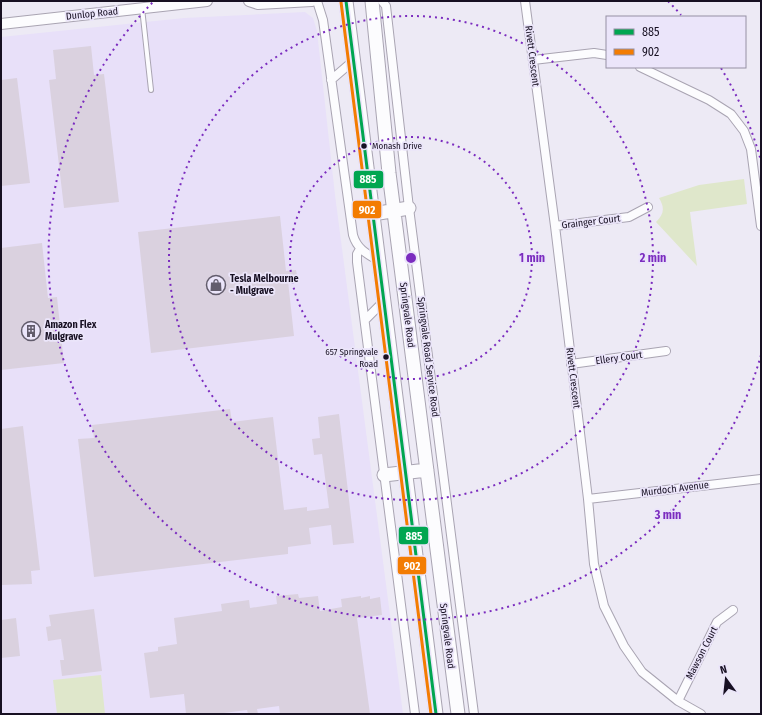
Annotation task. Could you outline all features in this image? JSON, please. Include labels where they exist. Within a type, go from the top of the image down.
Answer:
[{"type":"highway","name":"Springvale Road","points":[[346,1],[436,714]]},
{"type":"highway","name":"Springvale Road","points":[[372,1],[394,211],[458,714]]},
{"type":"highway","points":[[373,214],[409,208]]},
{"type":"highway","points":[[384,475],[427,470]]},
{"type":"street","name":"Dunlop Road","points":[[1,24],[203,1]]},
{"type":"street","points":[[249,1],[258,4],[312,1]]},
{"type":"street","points":[[317,1],[323,20],[353,235],[360,249],[379,261]]},
{"type":"street","name":"Springvale Road Service Road","points":[[382,1],[386,6],[409,208],[474,714]]},
{"type":"street","name":"Rivett Crescent","points":[[525,1],[555,226],[588,499],[594,564],[604,606],[624,646],[642,672],[678,701],[701,714]]},
{"type":"street","points":[[533,60],[594,52],[606,55]]},
{"type":"street","points":[[331,80],[353,61]]},
{"type":"street","points":[[642,68],[709,100],[732,114],[744,131],[751,149],[761,226]]},
{"type":"street","name":"Grainger Court","points":[[555,226],[629,217],[648,206]]},
{"type":"street","points":[[360,249],[357,254],[357,262],[415,714]]},
{"type":"street","points":[[365,320],[384,301]]},
{"type":"street","name":"Ellery Court","points":[[571,364],[666,351]]},
{"type":"street","name":"Murdoch Avenue","points":[[588,499],[761,479]]},
{"type":"street","points":[[438,558],[454,556]]},
{"type":"street","name":"Mawson Court","points":[[678,701],[717,622],[733,610]]},
{"type":"lane","points":[[142,8],[151,90]]},
{"type":"shaded area","points":[[305,12],[313,18],[317,31],[335,195],[403,714],[1,714],[1,37],[184,18]]},
{"type":"green space","points":[[744,179],[747,204],[690,212],[697,266],[656,222],[663,211],[659,198],[699,185]]},
{"type":"green space","points":[[101,675],[105,714],[57,714],[53,680]]},
{"type":"building","points":[[91,46],[94,75],[104,74],[119,202],[64,208],[49,80],[56,79],[53,50]]},
{"type":"building","points":[[17,78],[30,183],[1,186],[1,80]]},
{"type":"building","name":"Tesla Melbourne - Mulgrave","points":[[280,216],[286,271],[296,270],[298,280],[288,281],[294,336],[151,353],[138,232]]},
{"type":"building","name":"Amazon Flex Mulgrave","points":[[42,243],[48,298],[57,297],[64,363],[1,370],[1,248]]},
{"type":"building","points":[[230,409],[232,422],[273,417],[284,510],[307,507],[307,511],[329,508],[322,454],[314,455],[312,439],[320,438],[318,417],[339,414],[354,543],[333,545],[331,525],[309,528],[311,544],[288,547],[288,554],[94,577],[78,439],[94,438],[92,425]]},
{"type":"building","points":[[23,426],[40,570],[31,571],[32,584],[1,585],[1,429]]},
{"type":"building","points":[[298,594],[299,598],[318,596],[320,611],[342,607],[341,599],[361,596],[361,598],[370,596],[370,599],[380,597],[382,615],[357,618],[370,714],[280,714],[279,706],[257,709],[258,714],[248,714],[247,710],[216,714],[186,714],[184,694],[150,698],[144,653],[158,651],[158,647],[177,644],[174,618],[222,611],[221,604],[249,600],[250,608],[277,604],[276,596]]},
{"type":"building","points":[[94,609],[102,671],[62,676],[60,660],[64,660],[61,639],[48,641],[46,627],[51,626],[49,615]]},
{"type":"building","points":[[16,618],[20,656],[1,658],[1,620]]},
{"type":"transit line","name":"885","points":[[346,1],[436,714]]},
{"type":"transit line","name":"902","points":[[341,2],[431,714]]},
{"type":"place","name":"Monash Drive","points":[[364,146]]},
{"type":"place","name":"Tesla Melbourne - Mulgrave","points":[[216,285]]},
{"type":"place","name":"Amazon Flex Mulgrave","points":[[31,331]]},
{"type":"place","name":"657 Springvale Road","points":[[386,357]]}]
